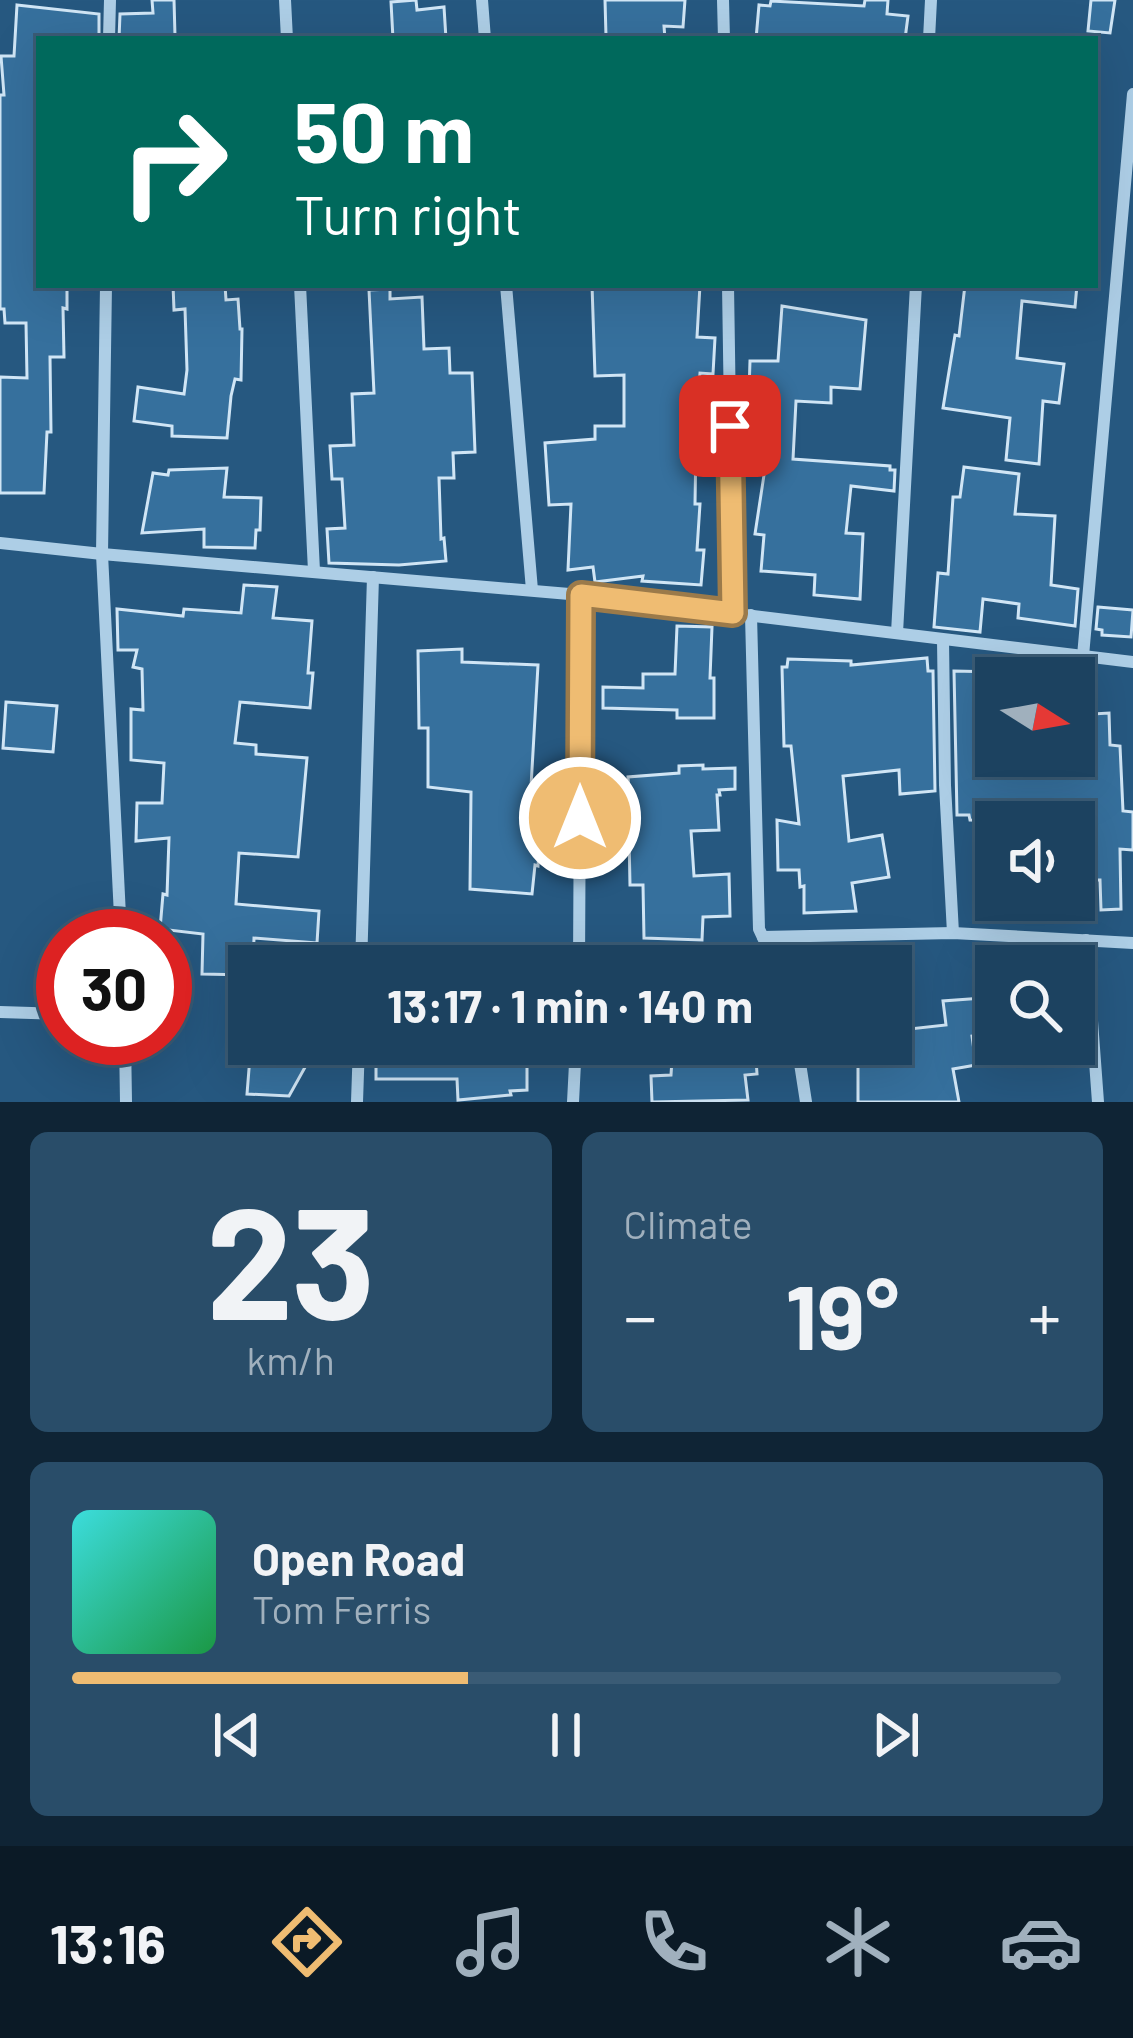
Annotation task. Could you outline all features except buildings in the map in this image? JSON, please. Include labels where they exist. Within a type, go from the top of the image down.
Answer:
[{"type":"street","points":[[110,0],[110,36]]},
{"type":"street","points":[[285,0],[287,36]]},
{"type":"street","points":[[482,0],[485,36]]},
{"type":"street","points":[[723,0],[724,36]]},
{"type":"street","points":[[929,36],[931,0]]},
{"type":"street","points":[[1083,656],[1133,94]]},
{"type":"street","points":[[106,288],[102,554],[120,909]]},
{"type":"street","points":[[300,288],[314,571]]},
{"type":"street","points":[[506,288],[532,590]]},
{"type":"street","points":[[728,288],[733,613]]},
{"type":"street","points":[[897,633],[916,288]]},
{"type":"street","points":[[0,543],[581,595],[1133,662]]},
{"type":"street","points":[[362,945],[373,577]]},
{"type":"street","points":[[580,945],[581,595]]},
{"type":"street","points":[[751,615],[759,928],[769,945]]},
{"type":"street","points":[[943,640],[953,933]]},
{"type":"street","points":[[763,937],[953,933],[1133,943]]},
{"type":"street","points":[[1086,940],[1098,1102]]},
{"type":"street","points":[[0,1012],[36,1013]]},
{"type":"street","points":[[125,1065],[126,1102]]},
{"type":"street","points":[[357,1102],[358,1065]]},
{"type":"street","points":[[573,1102],[575,1065]]},
{"type":"street","points":[[800,1065],[806,1102]]},
{"type":"route","points":[[580,818],[581,595],[733,613],[730,426]]}]
